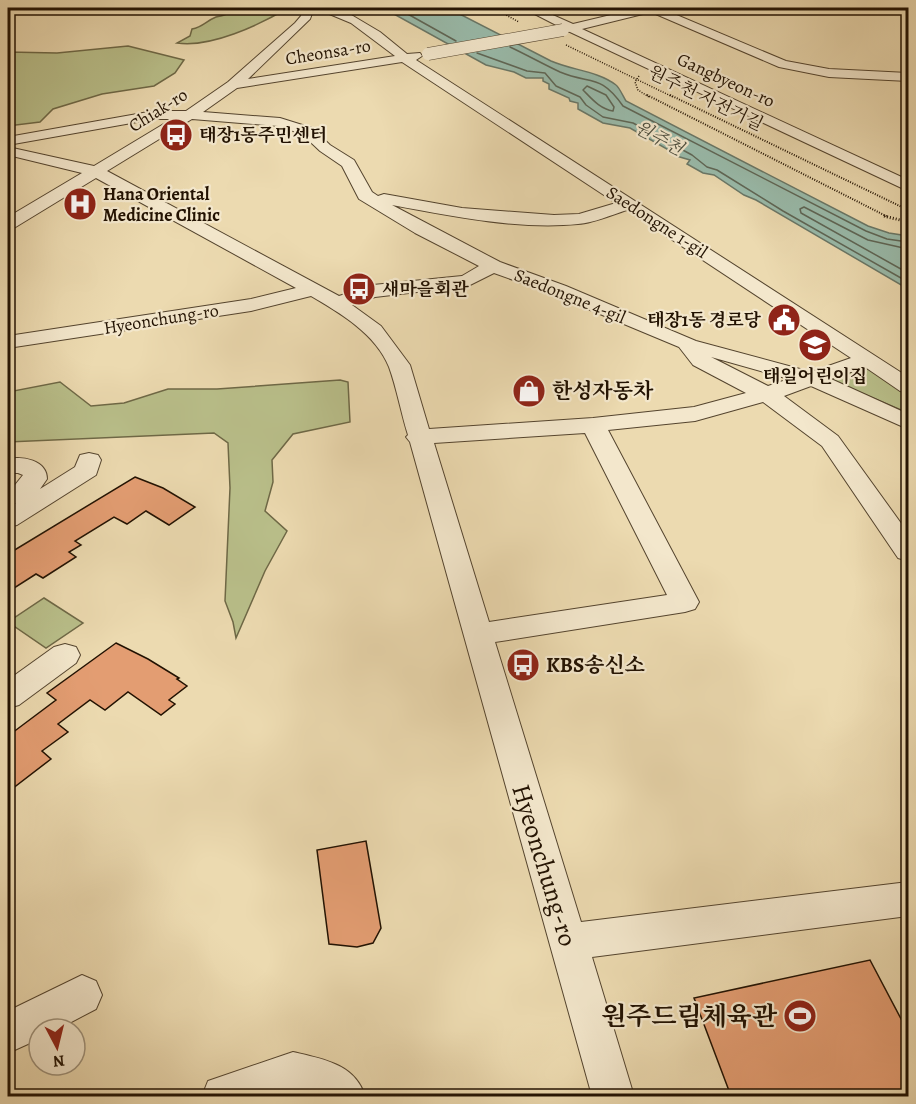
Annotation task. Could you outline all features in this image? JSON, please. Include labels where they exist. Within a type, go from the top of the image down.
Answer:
[{"type":"street","name":"Chiak-ro","points":[[8,224],[189,115],[233,85],[299,25],[306,17],[308,8]]},
{"type":"street","name":"Saedongne 1-gil","points":[[321,8],[338,11],[385,40],[405,58],[909,386]]},
{"type":"street","name":"Gangbyeon-ro","points":[[530,8],[909,186]]},
{"type":"street","points":[[600,8],[623,16]]},
{"type":"street","points":[[573,28],[652,8],[783,64],[830,73],[909,77]]},
{"type":"street","name":"Cheonsa-ro","points":[[233,85],[405,58],[573,28]]},
{"type":"street","name":"Gangbyeon-ro","points":[[573,28],[909,177]]},
{"type":"street","name":"Saedongne 4-gil","points":[[8,141],[154,115],[189,115],[280,122],[307,131],[325,148],[348,163],[365,195],[386,210],[493,266],[560,290],[686,343],[701,360],[767,394],[830,441],[909,552]]},
{"type":"street","name":"Hyeonchung-ro","points":[[8,151],[96,171],[325,297],[374,330],[399,365],[418,437],[613,1096]]},
{"type":"street","points":[[365,195],[462,213],[554,220],[580,219],[630,204]]},
{"type":"street","name":"Hyeonchung-ro","points":[[8,342],[250,305],[449,284],[468,280],[493,266]]},
{"type":"street","points":[[686,343],[810,378],[909,422]]},
{"type":"street","points":[[418,437],[695,414],[767,394],[867,360]]},
{"type":"street","points":[[477,634],[685,602],[593,424]]},
{"type":"street","points":[[8,519],[87,470],[89,460]]},
{"type":"street","points":[[8,466],[30,468],[35,473],[35,479],[24,491],[8,497]]},
{"type":"street","points":[[8,696],[65,655]]},
{"type":"street","points":[[568,942],[909,899]]},
{"type":"street","points":[[8,1033],[82,995]]},
{"type":"street","points":[[223,1096],[293,1073],[327,1081],[344,1096]]},
{"type":"path","points":[[493,8],[521,23]]},
{"type":"path","name":"원주천 자전거길","points":[[563,43],[909,210]]},
{"type":"path","points":[[644,70],[635,82],[638,90],[662,104],[874,212],[909,222]]},
{"type":"green space","points":[[202,8],[288,8],[249,28],[219,39],[190,44],[177,43],[190,36],[192,29],[230,11]]},
{"type":"green space","points":[[128,46],[184,60],[175,73],[154,86],[102,94],[53,109],[40,122],[8,126],[8,52],[57,53]]},
{"type":"green space","points":[[863,365],[908,394],[908,413],[826,378]]},
{"type":"green space","points":[[340,380],[348,382],[350,422],[293,434],[272,460],[273,482],[265,511],[287,531],[265,571],[236,638],[225,601],[230,488],[228,443],[214,433],[8,442],[8,392],[60,382],[91,406],[124,403],[168,389],[217,389]]},
{"type":"green space","points":[[44,598],[83,623],[46,648],[8,622]]},
{"type":"water","name":"원주천","points":[[383,8],[448,8],[551,61],[609,80],[617,86],[626,101],[868,226],[908,236],[908,289],[744,195],[714,175],[703,173],[687,164],[690,160],[673,155],[674,153],[630,128],[603,123],[578,109],[578,103],[549,89],[549,84],[543,81],[543,78],[526,78],[514,72],[486,65]]},
{"type":"building","points":[[135,477],[163,488],[195,507],[169,525],[146,511],[127,524],[114,517],[75,541],[81,545],[69,552],[76,557],[43,578],[36,574],[8,592],[8,554]]},
{"type":"building","points":[[116,643],[148,659],[179,678],[177,679],[187,686],[169,700],[175,704],[161,715],[128,692],[105,710],[90,700],[58,724],[68,732],[42,751],[51,759],[8,792],[8,736],[56,700],[47,693]]},
{"type":"building","points":[[366,841],[381,928],[373,943],[357,947],[329,944],[317,850]]},
{"type":"building","name":"원주드림체육관","points":[[870,960],[909,1034],[909,1096],[731,1096],[694,998]]},
{"type":"place","name":"태장1동주민센터","points":[[176,135]]},
{"type":"place","name":"Hana Oriental Medicine Clinic","points":[[80,204]]},
{"type":"place","name":"새마을회관","points":[[359,289]]},
{"type":"place","name":"태장1동 경로당","points":[[784,320]]},
{"type":"place","name":"태일어린이집","points":[[815,345]]},
{"type":"place","name":"한성자동차","points":[[529,391]]},
{"type":"place","name":"KBS송신소","points":[[523,665]]},
{"type":"place","name":"원주드림체육관","points":[[800,1016]]}]
